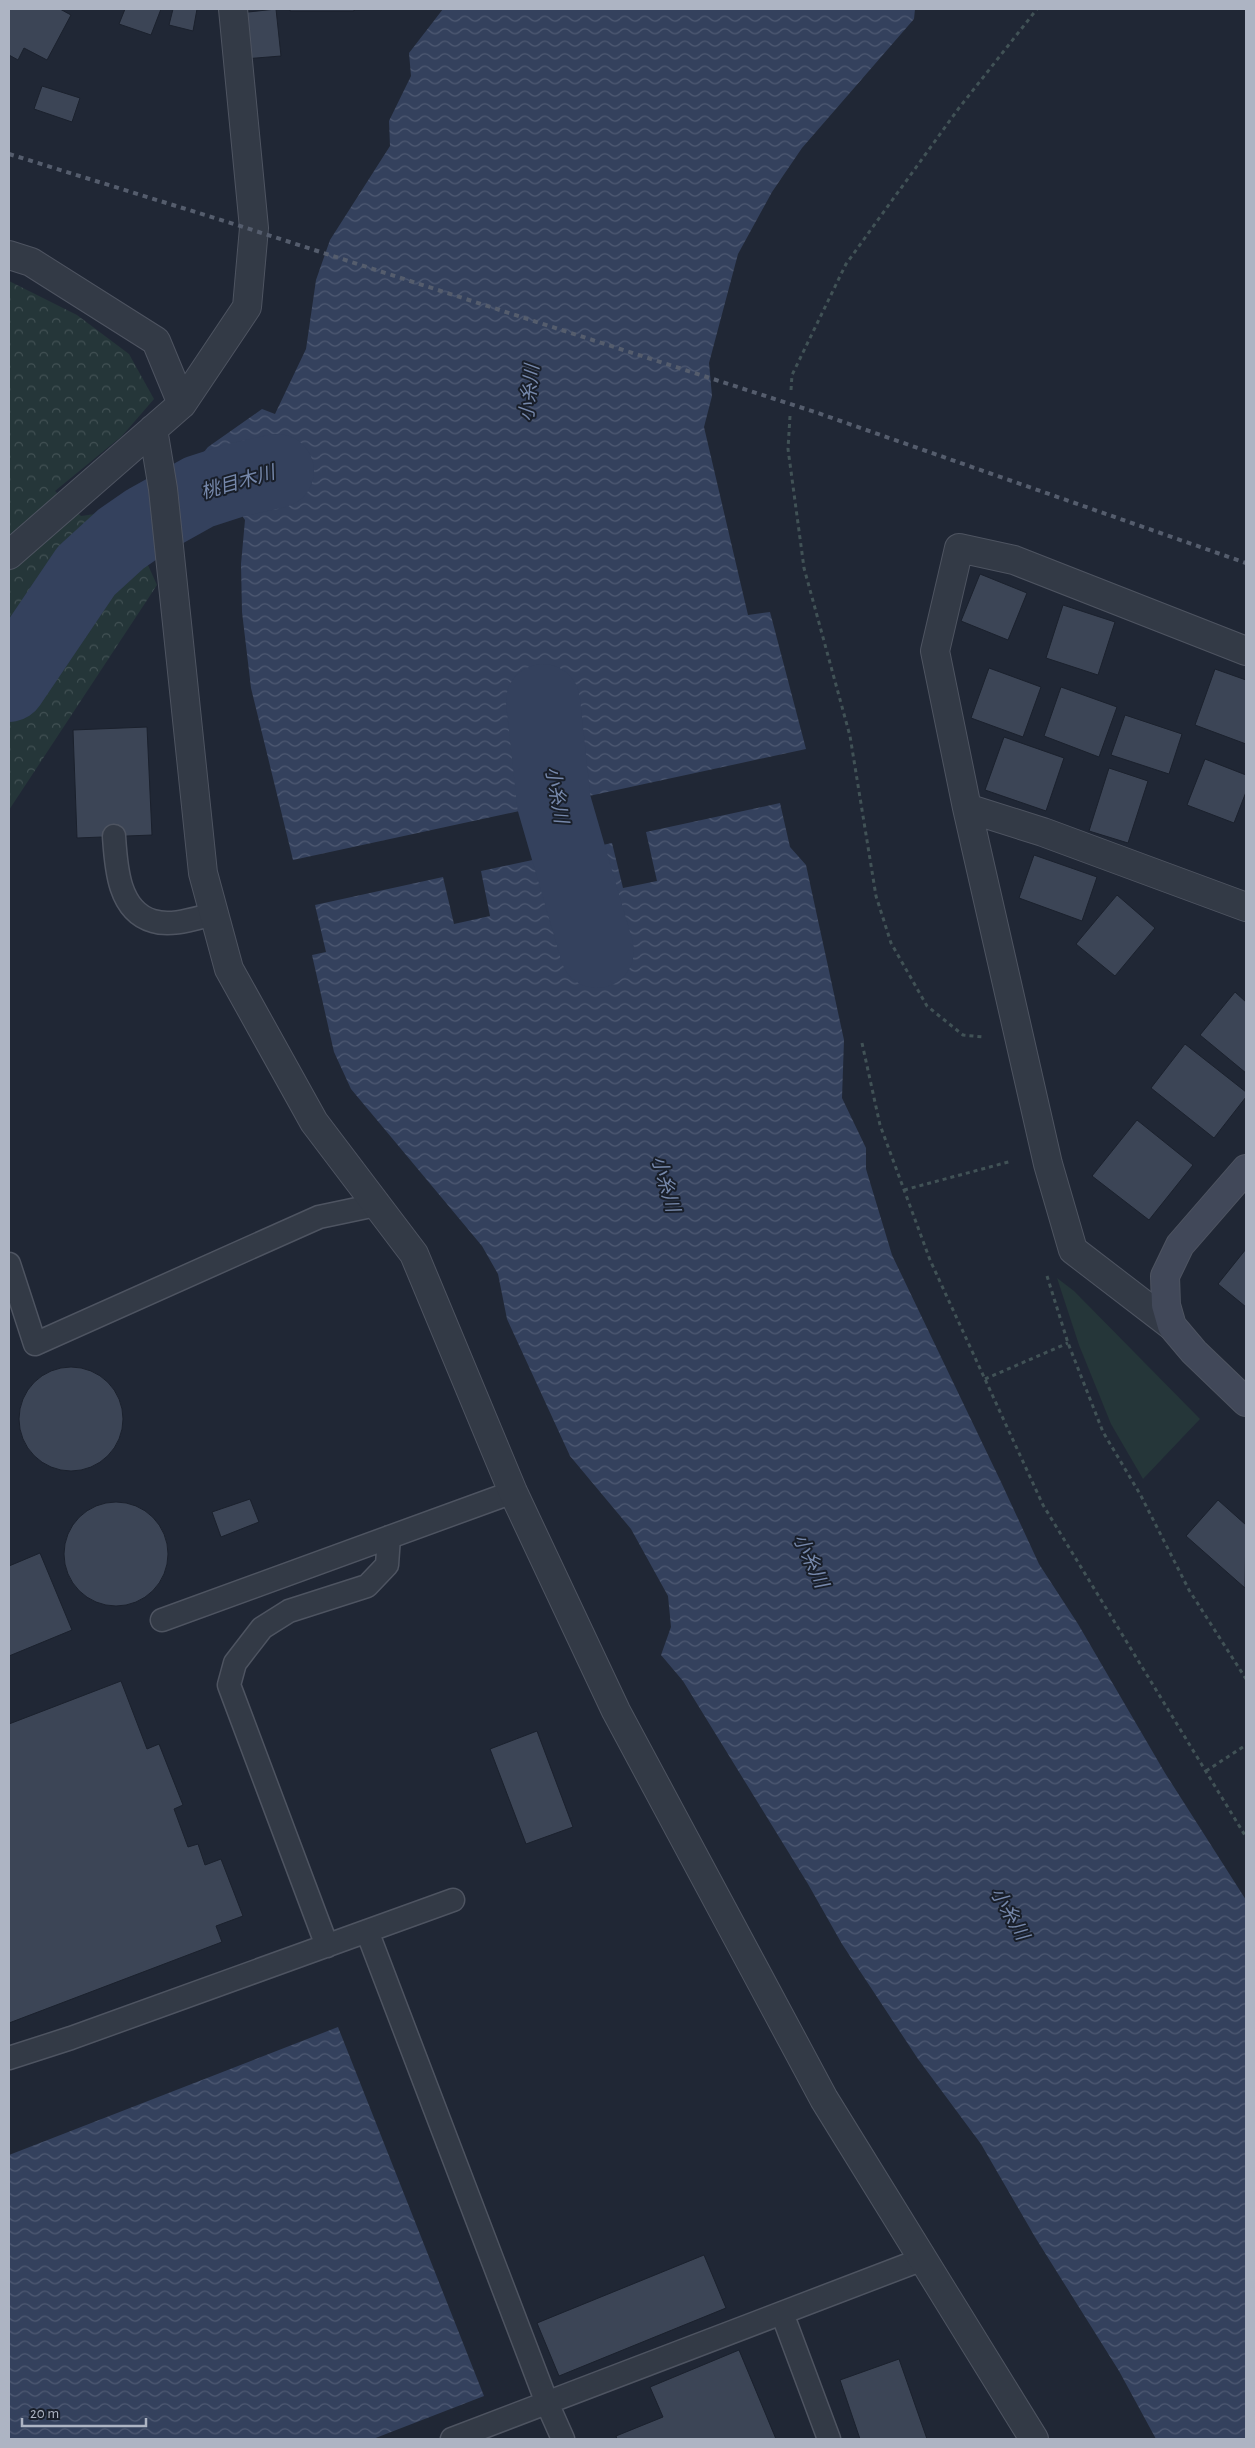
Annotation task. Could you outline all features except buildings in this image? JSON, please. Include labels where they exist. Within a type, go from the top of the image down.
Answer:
[{"type":"street","points":[[9,555],[182,404],[247,307],[254,228],[233,9]]},
{"type":"street","points":[[9,255],[31,262],[156,341],[182,404]]},
{"type":"street","points":[[153,429],[163,489],[203,873],[229,969],[309,1114],[414,1254],[512,1492],[616,1711],[824,2099],[1034,2439]]},
{"type":"street","points":[[1246,651],[1014,560],[959,548],[935,651],[967,808],[1048,1164],[1073,1250],[1172,1326],[1194,1352],[1246,1402]]},
{"type":"street","points":[[967,808],[1043,832],[1246,907]]},
{"type":"street","points":[[1172,1326],[1166,1305],[1165,1276],[1180,1245],[1246,1170]]},
{"type":"lane","points":[[114,836],[116,871],[123,892],[135,910],[153,921],[168,922],[214,914]]},
{"type":"lane","points":[[9,1264],[36,1344],[319,1217],[376,1205]]},
{"type":"lane","points":[[162,1620],[512,1492]]},
{"type":"lane","points":[[327,1946],[229,1685],[235,1663],[262,1628],[289,1611],[367,1586],[387,1565],[389,1537]]},
{"type":"lane","points":[[9,2058],[71,2038],[453,1900]]},
{"type":"lane","points":[[367,1931],[547,2403],[563,2439]]},
{"type":"lane","points":[[452,2439],[923,2259]]},
{"type":"lane","points":[[782,2313],[829,2439]]},
{"type":"path","points":[[791,390],[792,376],[846,264],[959,108],[1037,9]]},
{"type":"path","points":[[790,416],[788,449],[804,568],[850,736],[879,906],[891,943],[927,1006],[963,1035],[991,1038]]},
{"type":"path","points":[[862,1043],[880,1125],[930,1260],[1043,1506],[1246,1838]]},
{"type":"path","points":[[904,1190],[1017,1160]]},
{"type":"path","points":[[1045,1268],[1053,1300],[1068,1343],[1103,1432],[1140,1494],[1189,1590],[1246,1679]]},
{"type":"path","points":[[985,1379],[1068,1343]]},
{"type":"path","points":[[1206,1771],[1246,1745]]},
{"type":"green space","points":[[9,281],[77,315],[129,354],[154,399],[122,436],[55,491],[81,516],[123,510],[157,585],[9,810]]},
{"type":"green space","points":[[1057,1278],[1074,1291],[1200,1419],[1143,1479],[1111,1424],[1079,1345]]},
{"type":"water","points":[[443,9],[915,9],[914,19],[802,148],[772,192],[738,254],[709,363],[712,396],[704,427],[748,615],[770,612],[806,749],[293,860],[251,688],[242,612],[241,564],[245,520],[238,510],[226,504],[209,512],[183,532],[180,481],[208,447],[262,409],[275,414],[306,349],[316,280],[330,240],[390,146],[389,121],[411,76],[409,53]]},
{"type":"water","points":[[148,502],[154,552],[138,546],[104,554],[107,542],[103,530],[131,515]]},
{"type":"water","points":[[780,803],[790,847],[806,865],[844,1040],[842,1098],[866,1148],[866,1169],[892,1255],[1039,1564],[1078,1624],[1165,1773],[1246,1900],[1246,2439],[1156,2439],[1119,2371],[1035,2237],[981,2144],[918,2059],[842,1944],[808,1884],[683,1681],[661,1655],[671,1627],[668,1596],[631,1529],[570,1456],[507,1319],[498,1274],[482,1246],[351,1089],[334,1052],[312,955],[326,952],[315,905],[443,877],[454,924],[490,916],[481,871],[612,843],[623,888],[657,881],[646,832]]},
{"type":"water","points":[[338,2027],[484,2396],[373,2439],[9,2439],[9,2155]]},
{"type":"waterway","name":"桃目木川","points":[[9,685],[86,571],[121,539],[147,521],[199,492],[236,480],[277,471]]},
{"type":"waterway","name":"小糸川","points":[[543,701],[554,803],[597,951]]},
{"type":"railway","points":[[9,154],[234,224],[815,412],[1246,563]]}]
